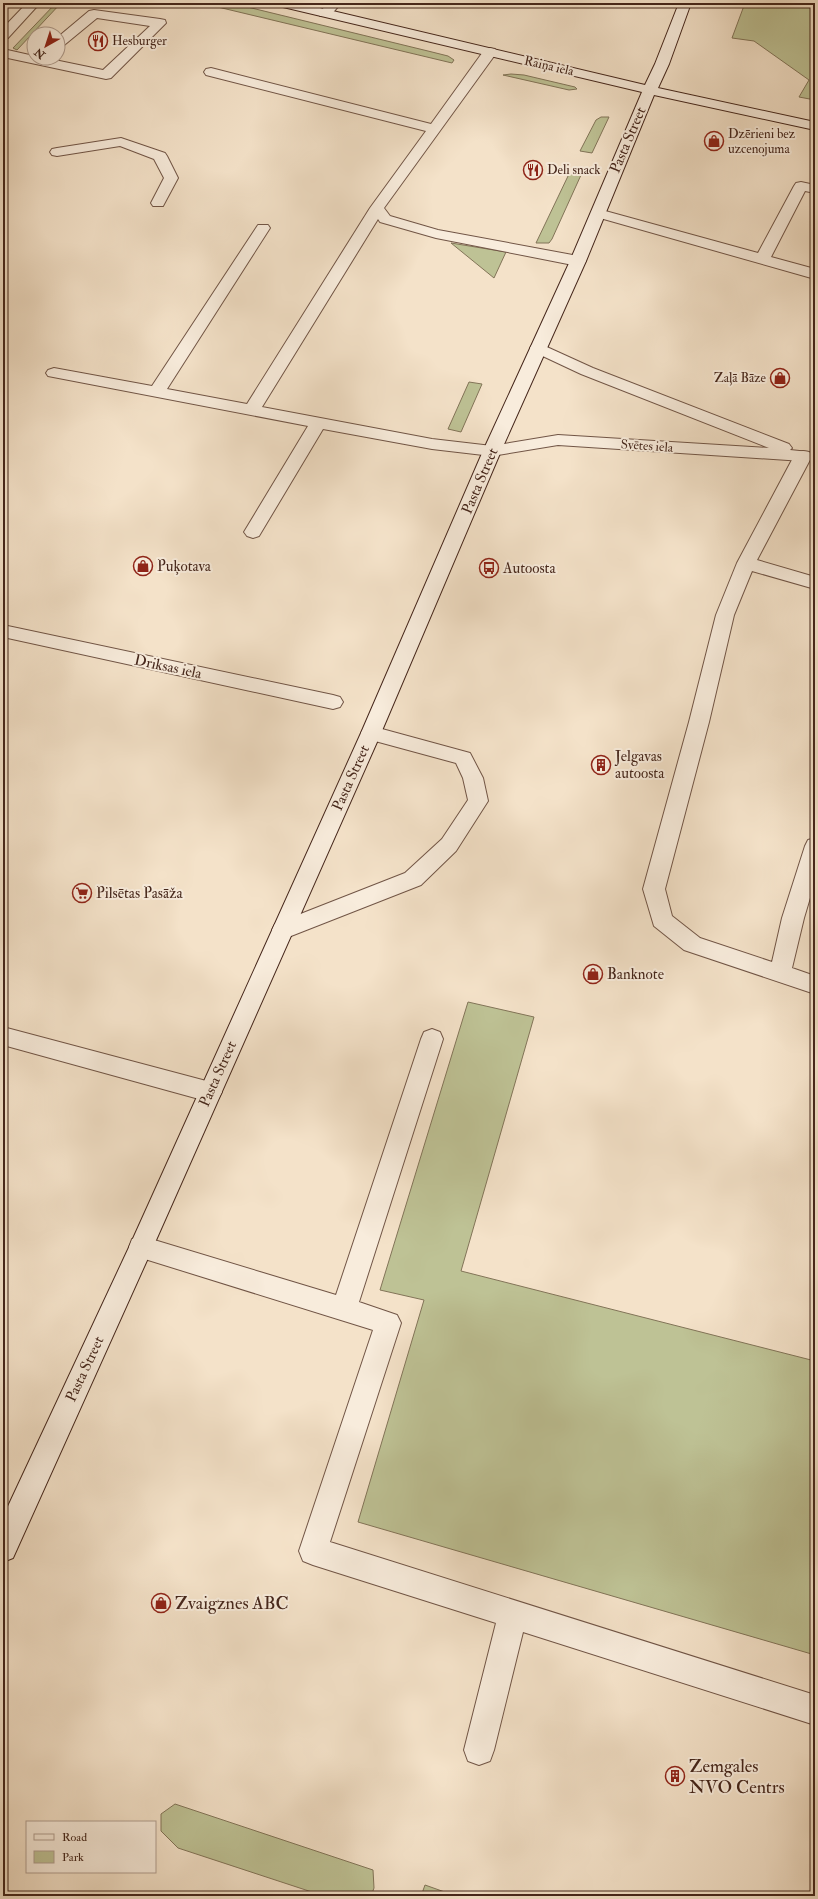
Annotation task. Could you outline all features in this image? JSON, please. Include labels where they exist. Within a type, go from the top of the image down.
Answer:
[{"type":"street","points":[[3,35],[34,3]]},
{"type":"street","name":"Raiņa iela","points":[[283,3],[650,90],[815,126]]},
{"type":"street","points":[[325,13],[335,3]]},
{"type":"street","name":"Pasta Street","points":[[3,1548],[371,733],[492,451],[578,261],[662,64],[684,3]]},
{"type":"street","points":[[66,37],[94,14],[160,23],[106,75],[66,65]]},
{"type":"street","points":[[252,409],[376,208],[490,52]]},
{"type":"street","points":[[3,53],[26,57]]},
{"type":"street","points":[[211,72],[434,129]]},
{"type":"street","points":[[57,152],[121,142],[160,156],[171,178],[158,203]]},
{"type":"street","points":[[762,259],[801,186],[815,189]]},
{"type":"street","points":[[376,208],[385,219],[436,234],[578,261]]},
{"type":"street","points":[[598,213],[815,274]]},
{"type":"street","points":[[157,392],[264,228]]},
{"type":"street","points":[[538,348],[587,371],[809,457],[746,563],[725,615],[699,722],[654,889],[662,920],[692,944],[815,985]]},
{"type":"street","name":"Svētes iela","points":[[54,373],[432,444],[492,451],[558,440],[809,457]]},
{"type":"street","points":[[253,532],[319,422]]},
{"type":"street","points":[[746,563],[815,583]]},
{"type":"street","name":"Driksas iela","points":[[3,631],[333,702]]},
{"type":"street","points":[[283,930],[413,879],[449,845],[478,801],[473,778],[463,758],[371,733]]},
{"type":"street","points":[[780,974],[793,918],[815,846]]},
{"type":"street","points":[[3,1036],[210,1092]]},
{"type":"street","points":[[344,1308],[432,1038]]},
{"type":"street","points":[[140,1247],[344,1308],[388,1323],[313,1551],[815,1710]]},
{"type":"street","points":[[479,1750],[513,1614]]},
{"type":"green space","points":[[56,3],[61,3],[39,26],[34,26]]},
{"type":"green space","points":[[201,3],[231,3],[448,56],[454,60],[452,63]]},
{"type":"green space","points":[[745,3],[815,3],[815,100],[799,97],[809,80],[754,41],[732,38]]},
{"type":"green space","points":[[26,34],[26,40],[17,50],[13,48]]},
{"type":"green space","points":[[503,75],[524,75],[575,87],[577,89],[569,90]]},
{"type":"green space","points":[[601,117],[609,117],[592,153],[580,151],[596,120]]},
{"type":"green space","points":[[569,174],[581,175],[552,239],[549,243],[536,243]]},
{"type":"green space","points":[[451,243],[506,252],[494,278]]},
{"type":"green space","points":[[469,382],[482,384],[461,432],[448,429]]},
{"type":"green space","points":[[468,1002],[534,1017],[461,1271],[815,1361],[815,1655],[358,1522],[424,1300],[380,1290]]},
{"type":"green space","points":[[175,1804],[373,1870],[374,1888],[371,1896],[324,1896],[178,1848],[161,1831],[161,1814]]},
{"type":"green space","points":[[425,1885],[456,1896],[421,1896]]},
{"type":"place","name":"Hesburger","points":[[98,41]]},
{"type":"place","name":"Dzērieni bez uzcenojuma","points":[[714,141]]},
{"type":"place","name":"Deli snack","points":[[533,170]]},
{"type":"place","name":"Zaļā Bāze","points":[[780,378]]},
{"type":"place","name":"Puķotava","points":[[143,566]]},
{"type":"place","name":"Autoosta","points":[[489,568]]},
{"type":"place","name":"Jelgavas autoosta","points":[[601,765]]},
{"type":"place","name":"Pilsētas Pasāža","points":[[82,893]]},
{"type":"place","name":"Banknote","points":[[593,974]]},
{"type":"place","name":"Zvaigznes ABC","points":[[161,1603]]},
{"type":"place","name":"Zemgales NVO Centrs","points":[[675,1776]]}]
